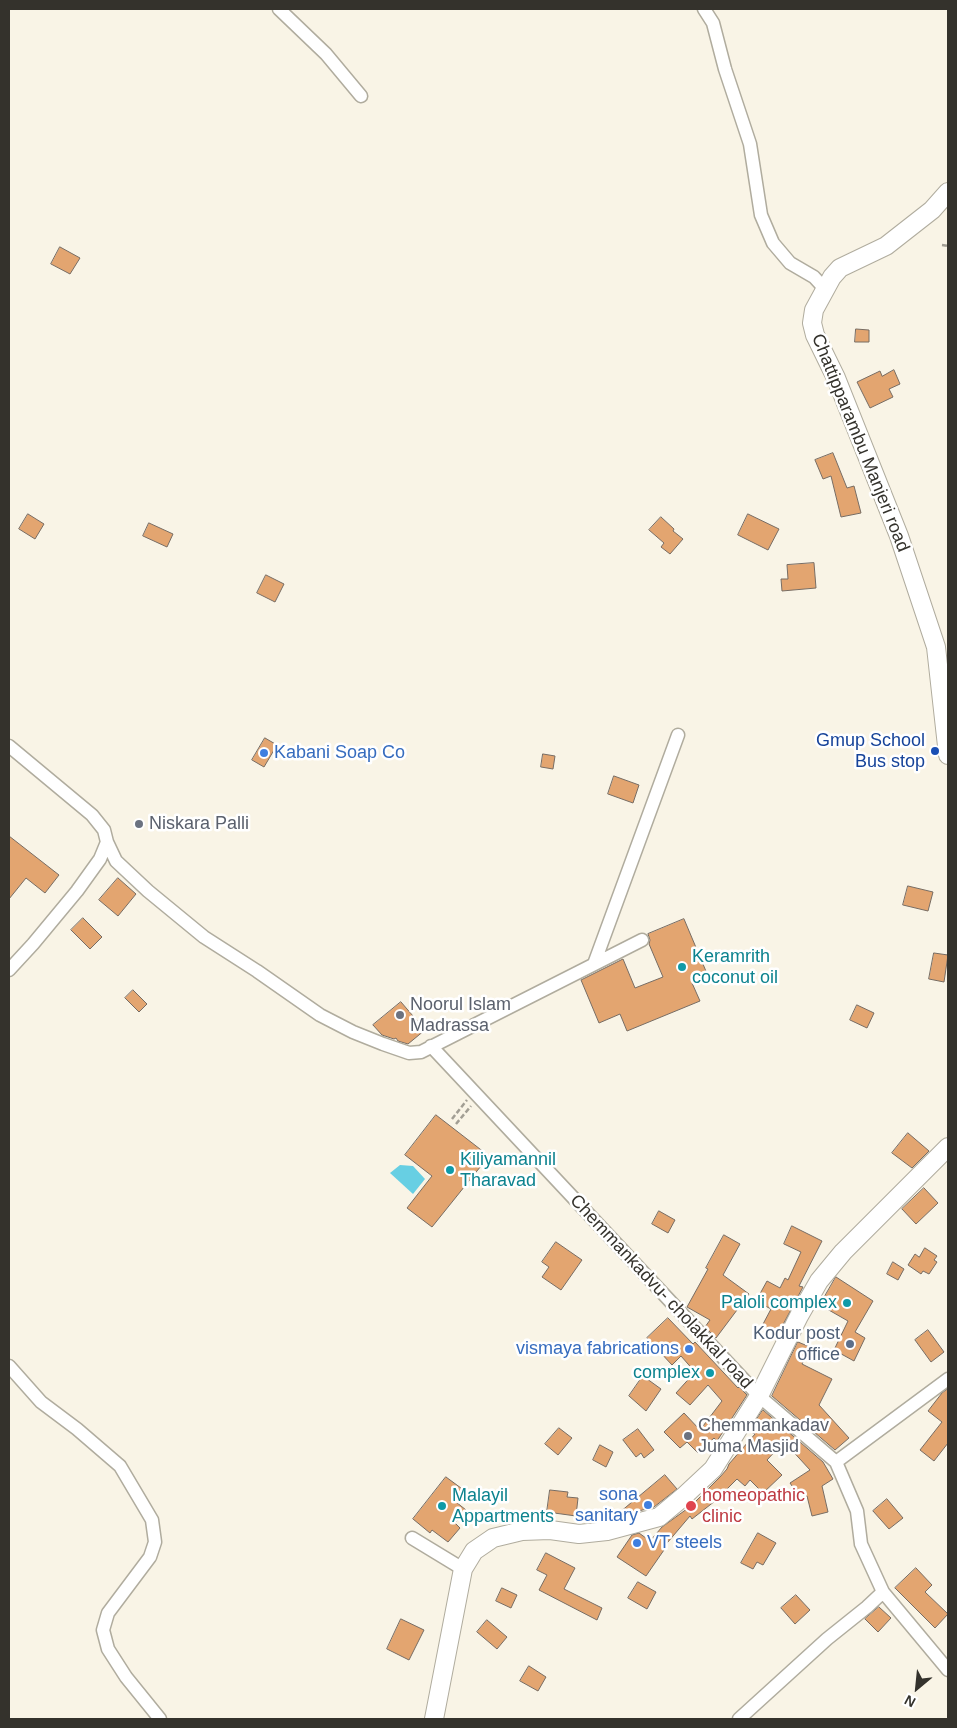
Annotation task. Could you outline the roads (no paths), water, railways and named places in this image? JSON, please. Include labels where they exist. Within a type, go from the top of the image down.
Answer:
[{"type":"main road","name":"Chattipparambu Manjeri road","points":[[948,192],[932,210],[886,246],[840,268],[832,277],[814,310],[812,323],[893,520],[936,647],[948,755]]},
{"type":"main road","points":[[434,1719],[463,1569],[474,1551],[493,1538],[522,1531],[550,1530],[579,1534],[607,1531],[659,1517],[683,1497],[712,1469],[759,1396],[799,1316],[819,1281],[843,1252],[948,1147]]},
{"type":"street","points":[[279,9],[326,54],[361,96]]},
{"type":"street","points":[[704,9],[713,22],[725,69],[750,144],[761,215],[773,243],[790,263],[814,277],[825,289]]},
{"type":"street","points":[[594,964],[678,735]]},
{"type":"street","points":[[9,746],[92,814],[104,830],[107,842],[116,861],[148,892],[204,936],[320,1015],[353,1032],[409,1053],[421,1052],[642,940]]},
{"type":"street","points":[[9,970],[78,891],[100,860],[107,842]]},
{"type":"street","name":"Chemmankadvu- cholakkal road","points":[[431,1046],[759,1396],[836,1462]]},
{"type":"street","points":[[9,1366],[40,1402],[77,1429],[120,1466],[152,1520],[155,1542],[150,1556],[108,1613],[103,1630],[108,1649],[126,1677],[160,1719]]},
{"type":"street","points":[[948,1379],[836,1462],[857,1511],[861,1544],[883,1592],[948,1670]]},
{"type":"street","points":[[412,1538],[463,1569]]},
{"type":"street","points":[[739,1719],[827,1639],[883,1592]]},
{"type":"water","points":[[400,1165],[413,1166],[425,1179],[413,1194],[390,1173]]},
{"type":"place","name":"Gmup School Bus stop","points":[[935,751]]},
{"type":"place","name":"Kabani Soap Co","points":[[264,753]]},
{"type":"place","name":"Niskara Palli","points":[[139,824]]},
{"type":"place","name":"Keramrith coconut oil","points":[[682,967]]},
{"type":"place","name":"Noorul Islam Madrassa","points":[[400,1015]]},
{"type":"place","name":"Kiliyamannil Tharavad","points":[[450,1170]]},
{"type":"place","name":"Paloli complex","points":[[847,1303]]},
{"type":"place","name":"Kodur post office","points":[[850,1344]]},
{"type":"place","name":"vismaya fabrications","points":[[689,1349]]},
{"type":"place","name":"complex","points":[[710,1373]]},
{"type":"place","name":"Chemmankadav Juma Masjid","points":[[688,1436]]},
{"type":"place","name":"sona sanitary","points":[[648,1505]]},
{"type":"place","name":"Malayil Appartments","points":[[442,1506]]},
{"type":"place","name":"homeopathic clinic","points":[[691,1506]]},
{"type":"place","name":"VT steels","points":[[637,1543]]}]
